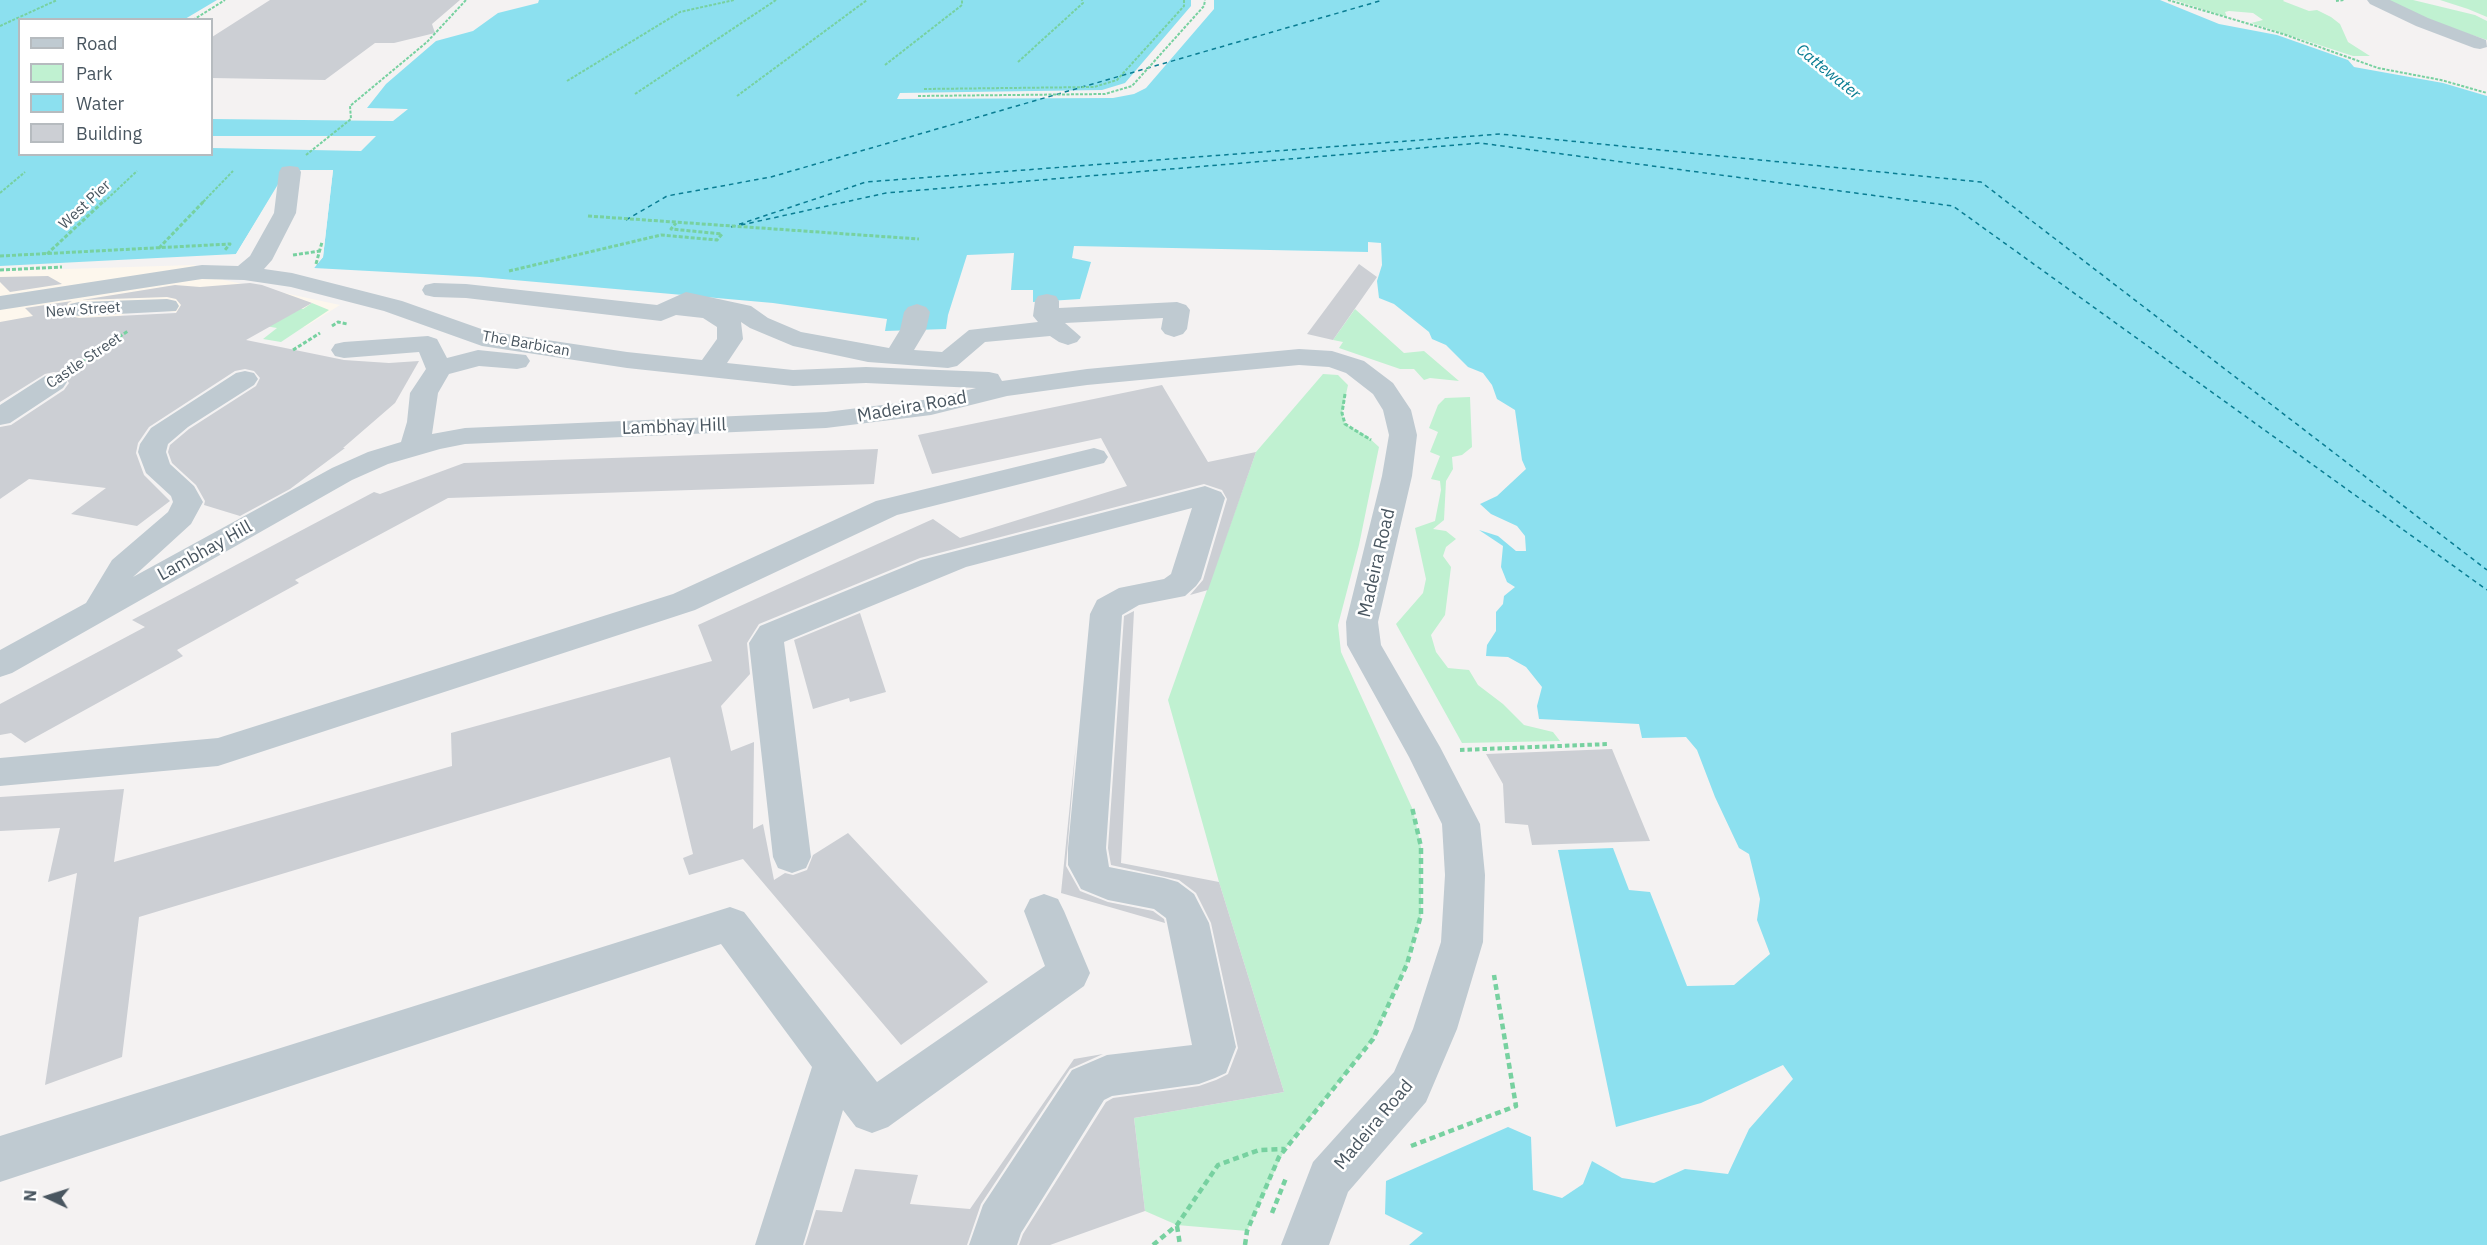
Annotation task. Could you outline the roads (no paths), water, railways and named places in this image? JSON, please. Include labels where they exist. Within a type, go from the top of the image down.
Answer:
[{"type":"street","points":[[2376,0],[2484,50]]},
{"type":"street","points":[[2422,22],[2451,51],[2484,50]]},
{"type":"street","points":[[244,273],[260,260],[285,213],[290,172]]},
{"type":"street","name":"The Barbican","points":[[0,303],[202,272],[244,273],[292,280],[393,306],[482,338],[616,358],[794,378],[866,375],[989,380]]},
{"type":"street","points":[[434,290],[466,291],[661,313],[686,299],[714,303],[742,311],[759,323],[793,338],[868,354],[897,357],[948,360],[978,335],[1056,328],[1068,337]]},
{"type":"street","points":[[1047,301],[1046,316],[1177,310],[1174,329]]},
{"type":"street","name":"New Street","points":[[0,320],[87,308],[167,306]]},
{"type":"street","points":[[674,307],[709,311],[730,324],[730,339],[709,369]]},
{"type":"street","points":[[897,357],[913,330],[917,312]]},
{"type":"street","points":[[344,350],[428,344],[439,369]]},
{"type":"street","name":"Madeira Road","points":[[826,420],[931,407],[1007,388],[1087,377],[1299,357],[1332,359],[1355,368],[1370,377],[1383,389],[1397,410],[1403,435],[1397,476],[1362,622],[1364,645],[1427,757],[1461,824],[1465,875],[1462,942],[1436,1029],[1410,1087],[1330,1178],[1288,1231]]},
{"type":"street","points":[[414,447],[421,422],[424,393],[439,369],[478,358],[542,363]]},
{"type":"street","points":[[96,612],[123,567],[180,517],[188,502],[184,492],[156,467],[152,453],[154,444],[161,434],[178,421],[244,379]]},
{"type":"street","name":"Castle Street","points":[[0,417],[54,382]]},
{"type":"street","name":"Lambhay Hill","points":[[0,665],[342,474],[378,458],[414,447],[465,436],[826,420]]},
{"type":"street","points":[[0,772],[218,752],[684,602],[887,508],[1094,457]]},
{"type":"street","points":[[792,857],[766,643],[772,634],[956,559],[1205,495],[1210,498],[1185,579],[1174,588],[1130,596],[1109,608],[1106,614],[1087,848],[1088,865],[1095,878],[1108,884],[1164,894],[1180,906],[1189,923],[1214,1047],[1210,1059],[1199,1064],[1107,1076],[1088,1085],[1000,1222],[993,1245]]},
{"type":"street","points":[[0,1159],[730,924],[872,1112],[1069,973],[1044,912]]},
{"type":"street","points":[[779,1245],[835,1064]]},
{"type":"water","name":"Cattewater","points":[[0,0],[217,0],[187,18],[18,18],[18,156],[213,156],[213,148],[361,151],[376,136],[213,136],[213,119],[393,121],[408,109],[367,108],[386,84],[436,41],[473,31],[498,13],[538,3],[539,0],[1191,0],[1191,6],[1125,83],[1102,90],[900,93],[897,99],[1113,98],[1134,94],[1146,88],[1214,9],[1214,0],[2160,0],[2219,24],[2277,35],[2348,60],[2354,67],[2443,83],[2487,96],[2487,1245],[1409,1245],[1423,1233],[1385,1214],[1386,1181],[1508,1127],[1531,1137],[1533,1190],[1562,1198],[1583,1184],[1592,1161],[1622,1178],[1654,1183],[1685,1169],[1728,1174],[1749,1129],[1793,1079],[1783,1065],[1701,1103],[1616,1127],[1558,850],[1613,848],[1629,890],[1650,892],[1687,986],[1734,985],[1770,954],[1757,920],[1760,899],[1749,854],[1739,848],[1715,797],[1697,750],[1686,737],[1642,738],[1639,724],[1539,719],[1537,706],[1542,687],[1526,667],[1508,657],[1486,656],[1487,645],[1496,631],[1496,612],[1503,604],[1504,596],[1515,587],[1507,582],[1501,567],[1503,546],[1479,530],[1498,536],[1516,551],[1526,551],[1525,536],[1517,526],[1491,514],[1480,504],[1497,496],[1526,469],[1522,460],[1515,410],[1497,399],[1492,385],[1483,373],[1468,367],[1446,345],[1432,339],[1429,332],[1394,304],[1379,298],[1377,281],[1382,265],[1381,243],[1368,242],[1368,252],[1074,246],[1072,258],[1091,262],[1080,299],[1033,302],[1033,290],[1011,290],[1014,253],[967,255],[948,315],[946,329],[885,331],[887,319],[773,303],[480,277],[314,268],[323,257],[333,170],[301,170],[283,176],[236,254],[0,266]]}]
